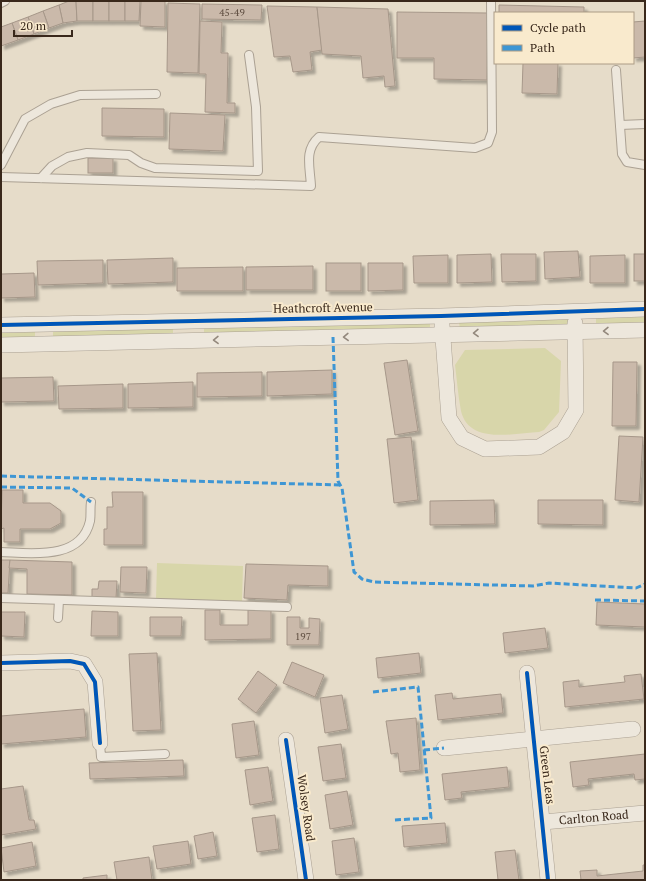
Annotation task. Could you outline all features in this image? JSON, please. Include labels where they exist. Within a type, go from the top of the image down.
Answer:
[{"type":"street","name":"Heathcroft Avenue","points":[[1,325],[441,316],[645,309]]},
{"type":"street","points":[[441,316],[449,418],[462,438],[485,449],[539,446],[563,432],[576,410],[575,312]]},
{"type":"street","points":[[188,321],[189,341]]},
{"type":"street","points":[[43,324],[43,343]]},
{"type":"street","points":[[1,345],[645,330]]},
{"type":"street","points":[[1,663],[70,661],[84,664],[95,682],[100,743]]},
{"type":"street","name":"Green Leas","points":[[527,673],[548,880]]},
{"type":"street","name":"Green Leas","points":[[444,748],[633,729]]},
{"type":"street","name":"Wolsey Road","points":[[286,740],[301,880]]},
{"type":"street","name":"Carlton Road","points":[[543,822],[645,813]]},
{"type":"lane","points":[[1,3],[5,1]]},
{"type":"lane","points":[[1,177],[311,186],[309,154],[312,143],[319,137],[475,148],[488,143],[492,132],[493,102],[491,1]]},
{"type":"lane","points":[[41,178],[52,166],[68,157],[87,153],[129,155],[141,163],[156,168],[258,171],[256,107],[249,55]]},
{"type":"lane","points":[[616,70],[622,154],[627,162],[645,165]]},
{"type":"lane","points":[[1,165],[25,119],[51,104],[80,95],[156,94]]},
{"type":"lane","points":[[620,125],[645,124]]},
{"type":"lane","points":[[1,552],[50,553],[71,546],[82,537],[90,522],[91,502]]},
{"type":"lane","points":[[1,598],[287,607]]},
{"type":"lane","points":[[58,618],[59,600]]},
{"type":"lane","points":[[100,743],[101,757],[165,754]]},
{"type":"shaded area","points":[[645,317],[645,326],[596,327],[596,318]]},
{"type":"shaded area","points":[[568,319],[568,325],[460,329],[459,322]]},
{"type":"shaded area","points":[[430,323],[430,330],[204,335],[204,327]]},
{"type":"shaded area","points":[[173,328],[173,335],[53,337],[53,330]]},
{"type":"shaded area","points":[[35,332],[35,339],[1,340],[1,333]]},
{"type":"shaded area","points":[[545,348],[561,361],[559,412],[544,430],[539,432],[494,435],[473,429],[466,422],[461,411],[455,365],[465,350]]},
{"type":"shaded area","points":[[157,563],[243,566],[242,601],[156,599]]},
{"type":"building","points":[[69,1],[76,1],[77,21],[63,23],[59,5]]},
{"type":"building","points":[[76,1],[93,1],[93,21],[77,21]]},
{"type":"building","points":[[93,1],[109,1],[109,21],[93,21]]},
{"type":"building","points":[[109,1],[125,1],[125,21],[109,21]]},
{"type":"building","points":[[125,1],[140,1],[139,21],[125,21]]},
{"type":"building","points":[[141,1],[165,1],[165,27],[140,26]]},
{"type":"building","points":[[168,3],[200,4],[198,73],[167,72]]},
{"type":"building","points":[[202,4],[262,5],[261,20],[202,19]]},
{"type":"building","points":[[59,5],[63,23],[49,28],[43,11]]},
{"type":"building","points":[[499,5],[584,7],[584,12],[499,12]]},
{"type":"building","points":[[267,6],[317,7],[322,50],[310,52],[312,70],[293,72],[290,56],[274,57]]},
{"type":"building","points":[[317,7],[388,9],[395,86],[385,87],[384,76],[363,78],[361,56],[322,54]]},
{"type":"building","points":[[43,11],[49,28],[34,34],[28,17]]},
{"type":"building","points":[[397,12],[488,13],[487,80],[434,79],[434,58],[397,58]]},
{"type":"building","points":[[28,17],[34,34],[18,40],[12,23]]},
{"type":"building","points":[[200,21],[222,22],[221,53],[228,53],[227,103],[235,103],[235,113],[205,112],[206,74],[199,74]]},
{"type":"building","points":[[645,21],[645,57],[634,58],[634,22]]},
{"type":"building","points":[[12,23],[18,40],[1,46],[1,27]]},
{"type":"building","points":[[523,64],[558,64],[557,94],[522,93]]},
{"type":"building","points":[[102,108],[164,109],[164,137],[102,136]]},
{"type":"building","points":[[170,113],[225,115],[223,151],[169,149]]},
{"type":"building","points":[[88,158],[113,158],[113,173],[88,173]]},
{"type":"building","points":[[578,251],[580,277],[545,279],[544,252]]},
{"type":"building","points":[[491,254],[492,282],[457,283],[457,255]]},
{"type":"building","points":[[501,254],[536,254],[536,281],[502,282]]},
{"type":"building","points":[[634,254],[645,254],[645,281],[634,281]]},
{"type":"building","points":[[448,255],[448,283],[414,283],[413,256]]},
{"type":"building","points":[[625,255],[625,283],[590,283],[590,256]]},
{"type":"building","points":[[173,258],[173,282],[108,284],[107,260]]},
{"type":"building","points":[[103,260],[103,283],[38,285],[37,261]]},
{"type":"building","points":[[326,263],[361,263],[361,291],[326,291]]},
{"type":"building","points":[[368,263],[403,263],[403,290],[368,291]]},
{"type":"building","points":[[313,266],[313,290],[246,290],[246,267]]},
{"type":"building","points":[[243,267],[243,291],[177,291],[177,268]]},
{"type":"building","points":[[34,273],[35,297],[1,298],[1,274]]},
{"type":"building","points":[[407,360],[418,431],[395,435],[384,363]]},
{"type":"building","points":[[613,362],[637,362],[636,426],[612,426]]},
{"type":"building","points":[[332,370],[332,394],[267,396],[267,372]]},
{"type":"building","points":[[262,372],[262,396],[197,397],[197,373]]},
{"type":"building","points":[[53,377],[54,401],[1,402],[1,378]]},
{"type":"building","points":[[193,382],[193,407],[128,408],[128,384]]},
{"type":"building","points":[[123,384],[123,408],[59,409],[58,386]]},
{"type":"building","points":[[619,436],[643,437],[639,502],[615,500]]},
{"type":"building","points":[[411,437],[418,500],[394,503],[387,439]]},
{"type":"building","points":[[2,490],[23,490],[23,503],[50,503],[61,511],[61,523],[50,529],[20,529],[20,542],[4,542],[4,528],[1,529]]},
{"type":"building","points":[[112,492],[143,492],[143,545],[104,545],[104,529],[107,529],[107,507],[113,507]]},
{"type":"building","points":[[494,500],[495,524],[430,525],[430,501]]},
{"type":"building","points":[[538,500],[603,500],[603,525],[538,524]]},
{"type":"building","points":[[1,560],[10,560],[8,593],[1,593]]},
{"type":"building","points":[[10,560],[72,562],[72,595],[27,594],[27,569],[9,568]]},
{"type":"building","points":[[246,564],[328,566],[328,586],[288,585],[287,600],[244,598]]},
{"type":"building","points":[[121,567],[147,567],[146,593],[120,592]]},
{"type":"building","points":[[99,581],[117,581],[116,598],[92,597],[92,589],[98,589]]},
{"type":"building","points":[[597,602],[645,604],[645,627],[596,625]]},
{"type":"building","points":[[205,610],[220,610],[220,625],[248,625],[248,610],[271,610],[271,639],[205,640]]},
{"type":"building","points":[[92,611],[118,612],[118,636],[91,636]]},
{"type":"building","points":[[1,612],[25,612],[24,637],[1,636]]},
{"type":"building","points":[[150,617],[182,617],[181,636],[150,636]]},
{"type":"building","points":[[287,617],[300,617],[300,628],[309,628],[309,618],[320,619],[319,645],[287,645]]},
{"type":"building","points":[[545,628],[548,648],[505,653],[503,633]]},
{"type":"building","points":[[157,653],[161,730],[133,731],[129,654]]},
{"type":"building","points":[[419,653],[421,673],[378,678],[376,658]]},
{"type":"building","points":[[292,662],[324,675],[315,697],[283,683]]},
{"type":"building","points":[[258,671],[277,685],[256,713],[238,699]]},
{"type":"building","points":[[641,674],[644,699],[565,707],[563,682],[579,680],[579,687],[625,682],[624,676]]},
{"type":"building","points":[[452,693],[453,699],[501,694],[503,713],[438,720],[435,695]]},
{"type":"building","points":[[342,695],[348,729],[325,733],[320,698]]},
{"type":"building","points":[[84,709],[86,737],[1,744],[1,716]]},
{"type":"building","points":[[416,718],[420,770],[400,772],[398,753],[391,754],[386,721]]},
{"type":"building","points":[[254,721],[259,755],[236,758],[232,724]]},
{"type":"building","points":[[341,744],[346,778],[323,781],[318,747]]},
{"type":"building","points":[[645,754],[645,779],[635,780],[634,774],[588,779],[589,785],[573,787],[570,762]]},
{"type":"building","points":[[183,760],[184,776],[90,779],[89,763]]},
{"type":"building","points":[[268,767],[273,801],[250,805],[245,770]]},
{"type":"building","points":[[507,767],[509,787],[461,792],[462,798],[445,800],[442,774]]},
{"type":"building","points":[[23,786],[29,820],[34,820],[36,829],[1,835],[1,789]]},
{"type":"building","points":[[347,791],[353,825],[330,829],[325,795]]},
{"type":"building","points":[[275,815],[279,849],[257,852],[252,818]]},
{"type":"building","points":[[445,823],[447,843],[404,847],[402,826]]},
{"type":"building","points":[[213,832],[217,856],[198,859],[194,836]]},
{"type":"building","points":[[354,838],[359,872],[336,875],[332,841]]},
{"type":"building","points":[[188,841],[191,864],[157,869],[153,846]]},
{"type":"building","points":[[32,842],[36,866],[4,872],[1,848]]},
{"type":"building","points":[[515,850],[519,880],[498,880],[495,852]]},
{"type":"building","points":[[149,857],[152,880],[117,880],[114,862]]},
{"type":"building","points":[[643,865],[645,865],[645,880],[581,880],[580,871],[597,870],[597,876],[643,871]]},
{"type":"building","points":[[107,875],[107,880],[83,880],[83,878]]},
{"type":"marked path","points":[[333,337],[338,481],[342,488],[354,572],[362,579],[374,582],[533,586],[549,583],[636,588],[645,584]]},
{"type":"marked path","points":[[1,476],[340,485]]},
{"type":"marked path","points":[[1,487],[72,488],[91,502]]},
{"type":"marked path","points":[[595,600],[645,601]]},
{"type":"marked path","points":[[373,692],[418,687],[431,818],[393,820]]},
{"type":"marked path","points":[[424,750],[444,748]]},
{"type":"cycle path","points":[[1,325],[441,316],[645,309]]},
{"type":"cycle path","points":[[1,663],[70,661],[84,664],[95,682],[100,743]]},
{"type":"cycle path","points":[[527,673],[548,880]]},
{"type":"cycle path","points":[[286,740],[306,880]]}]
